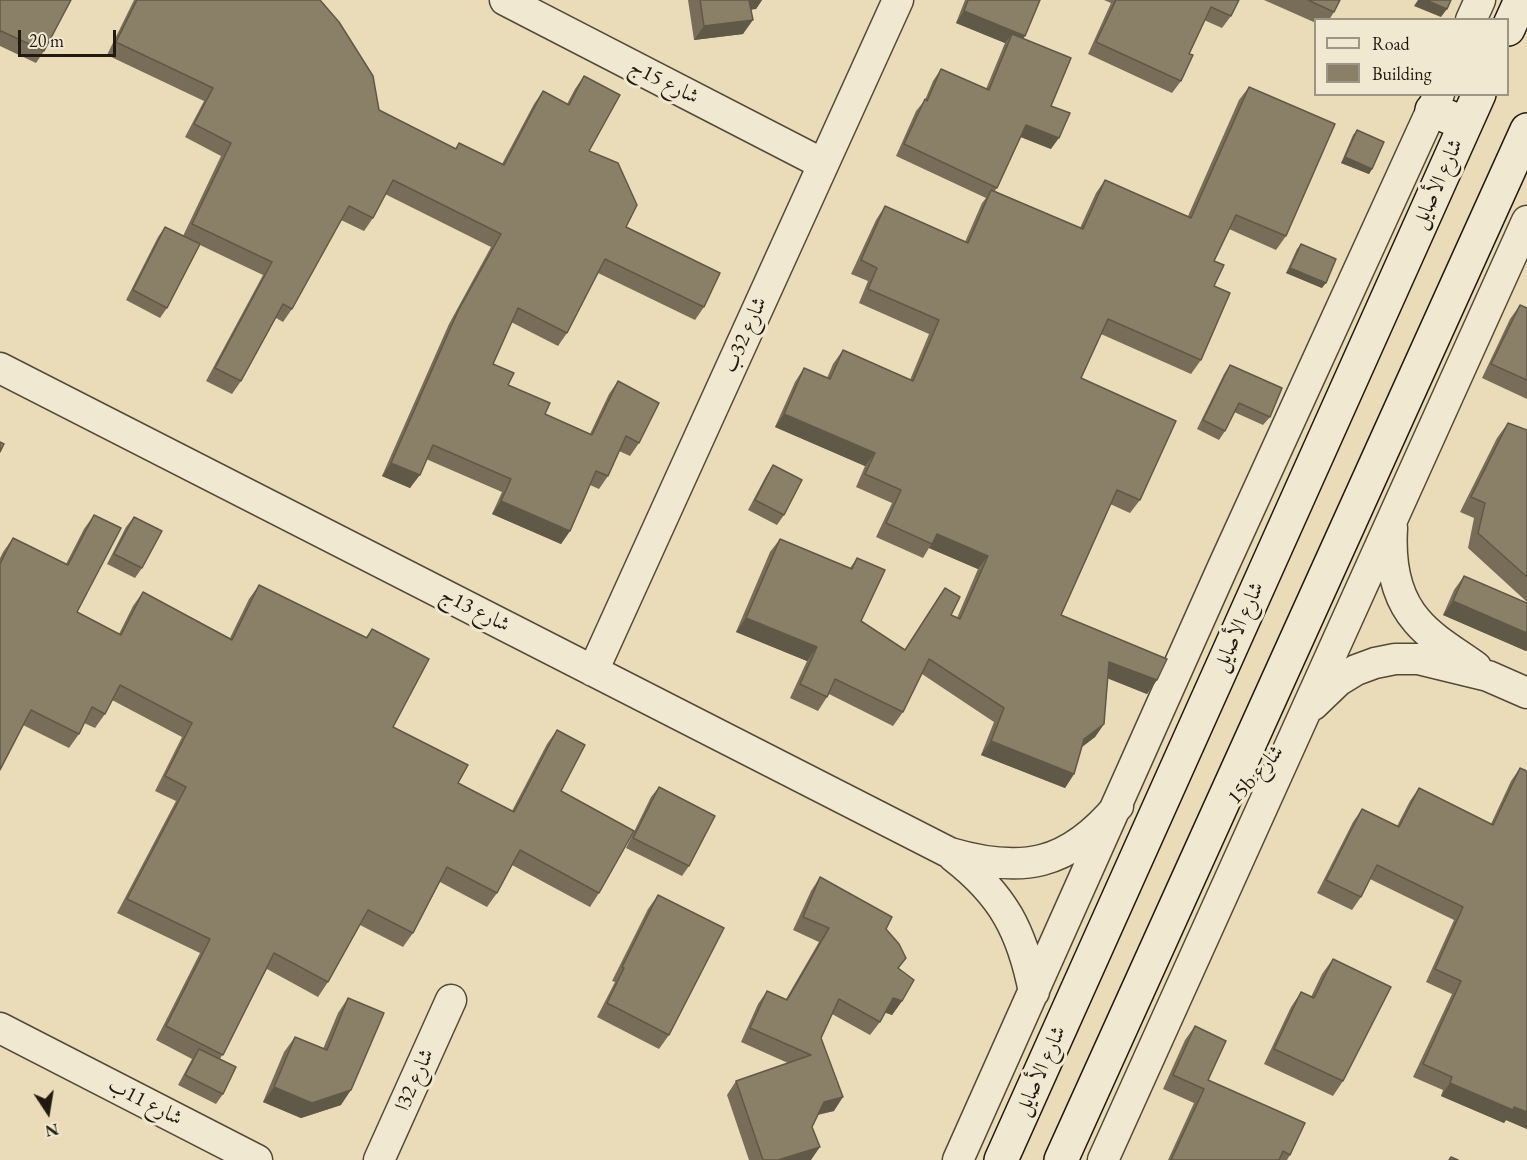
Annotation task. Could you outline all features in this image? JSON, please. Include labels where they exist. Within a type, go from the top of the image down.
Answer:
[{"type":"street","name":"شارع 15ج","points":[[505,0],[823,164]]},
{"type":"street","name":"شارع 32ب","points":[[593,671],[898,0]]},
{"type":"street","points":[[1472,18],[1480,0]]},
{"type":"street","points":[[1509,27],[1521,0]]},
{"type":"street","name":"شارع الأصايل","points":[[1001,1160],[1478,96]]},
{"type":"street","points":[[958,1160],[1242,526],[1436,102],[1465,124]]},
{"type":"street","points":[[1061,1160],[1527,130]]},
{"type":"street","points":[[1103,1160],[1527,220]]},
{"type":"street","name":"شارع 13ج","points":[[0,368],[950,853],[978,861],[1004,864],[1031,863],[1081,843],[1101,826],[1118,806]]},
{"type":"street","points":[[1397,509],[1392,529],[1391,548],[1398,586],[1406,604],[1416,621],[1488,676]]},
{"type":"street","points":[[1299,727],[1310,709],[1338,681],[1356,670],[1395,659],[1418,659],[1488,676],[1527,693]]},
{"type":"street","name":"15b شارع","points":[[1212,824],[1299,727]]},
{"type":"street","name":"شارع 13ج","points":[[950,853],[977,875],[998,900],[1015,929],[1023,949],[1034,992]]},
{"type":"street","name":"شارع 32ا","points":[[379,1160],[451,1000]]},
{"type":"street","name":"شارع 11ب","points":[[0,1028],[257,1160]]},
{"type":"building","points":[[0,0],[71,0],[44,51],[0,32]]},
{"type":"building","points":[[137,0],[320,0],[339,22],[373,76],[379,110],[456,149],[459,143],[504,165],[543,91],[569,105],[584,76],[620,95],[589,151],[618,163],[637,205],[626,227],[720,273],[704,307],[605,259],[567,333],[518,308],[493,364],[514,373],[508,385],[550,403],[545,414],[592,435],[618,381],[659,403],[639,443],[626,436],[608,476],[596,471],[570,531],[501,501],[511,479],[433,445],[420,475],[391,463],[458,311],[501,234],[393,180],[373,218],[349,206],[292,309],[283,304],[241,381],[215,368],[272,262],[192,224],[231,143],[194,124],[213,88],[116,42]]},
{"type":"building","points":[[700,0],[749,0],[753,20],[704,26]]},
{"type":"building","points":[[968,0],[1040,0],[1025,36],[964,11]]},
{"type":"building","points":[[1116,0],[1239,0],[1231,16],[1211,7],[1189,54],[1193,55],[1181,81],[1096,42]]},
{"type":"building","points":[[1308,0],[1340,0],[1334,12]]},
{"type":"building","points":[[1426,0],[1451,0],[1447,9]]},
{"type":"building","points":[[1012,34],[1071,58],[1051,106],[1070,113],[1059,138],[1026,125],[997,188],[904,144],[941,69],[989,90]]},
{"type":"building","points":[[1249,87],[1335,124],[1286,236],[1236,215],[1214,261],[1224,265],[1214,286],[1230,293],[1201,360],[1108,319],[1081,378],[1176,421],[1140,500],[1117,490],[1061,615],[1167,659],[1157,680],[1109,662],[1104,724],[1084,739],[1074,774],[991,741],[1004,708],[929,659],[903,712],[835,679],[827,697],[800,684],[817,647],[746,618],[780,539],[852,569],[857,558],[885,570],[861,621],[905,650],[945,588],[960,597],[951,615],[960,619],[988,556],[937,534],[932,544],[886,523],[901,490],[865,474],[875,453],[784,414],[804,368],[830,379],[843,350],[913,381],[939,320],[868,289],[877,268],[861,260],[885,206],[968,243],[991,190],[1083,229],[1105,180],[1191,218]]},
{"type":"building","points":[[1357,130],[1384,142],[1372,169],[1345,157]]},
{"type":"building","points":[[165,227],[200,244],[167,308],[133,290]]},
{"type":"building","points":[[1301,244],[1336,259],[1326,283],[1290,268]]},
{"type":"building","points":[[1520,305],[1527,308],[1527,380],[1491,364]]},
{"type":"building","points":[[1230,365],[1282,388],[1270,417],[1239,403],[1225,431],[1203,420]]},
{"type":"building","points":[[1508,423],[1527,430],[1527,577],[1478,533],[1485,503],[1471,497]]},
{"type":"building","points":[[773,465],[802,480],[784,515],[755,500]]},
{"type":"building","points":[[94,515],[121,528],[77,612],[121,635],[143,592],[232,640],[259,585],[367,638],[372,629],[429,659],[393,727],[468,765],[458,783],[514,812],[557,730],[585,745],[561,791],[634,831],[599,893],[520,850],[497,893],[447,867],[413,933],[368,910],[328,982],[274,953],[223,1055],[166,1026],[210,939],[127,899],[186,787],[165,776],[192,723],[120,685],[105,714],[92,707],[79,734],[31,710],[0,770],[0,564],[13,538],[68,565]]},
{"type":"building","points":[[134,517],[162,531],[142,568],[114,554]]},
{"type":"building","points":[[1464,576],[1527,603],[1527,633],[1453,601]]},
{"type":"building","points":[[1520,768],[1527,771],[1527,1112],[1514,1107],[1513,1110],[1450,1083],[1452,1077],[1423,1064],[1461,981],[1435,969],[1463,907],[1377,865],[1361,897],[1326,880],[1362,809],[1399,827],[1419,788],[1493,825]]},
{"type":"building","points":[[659,787],[715,816],[689,866],[633,838]]},
{"type":"building","points":[[820,877],[892,917],[886,929],[899,944],[906,958],[898,968],[914,980],[902,1001],[893,998],[880,1022],[839,999],[821,1038],[843,1097],[824,1102],[812,1127],[820,1147],[778,1160],[763,1160],[736,1081],[811,1055],[750,1028],[767,991],[787,1000],[829,928],[803,917]]},
{"type":"building","points":[[658,895],[724,928],[669,1035],[607,1003],[624,968],[622,967]]},
{"type":"building","points":[[1333,959],[1391,987],[1343,1081],[1274,1049],[1301,992],[1314,998]]},
{"type":"building","points":[[348,998],[384,1013],[351,1090],[312,1103],[274,1087],[295,1037],[327,1050]]},
{"type":"building","points":[[1195,1026],[1226,1041],[1208,1080],[1305,1123],[1290,1155],[1283,1151],[1279,1160],[1171,1160],[1204,1089],[1173,1075]]},
{"type":"building","points":[[199,1049],[236,1067],[223,1094],[185,1075]]}]
